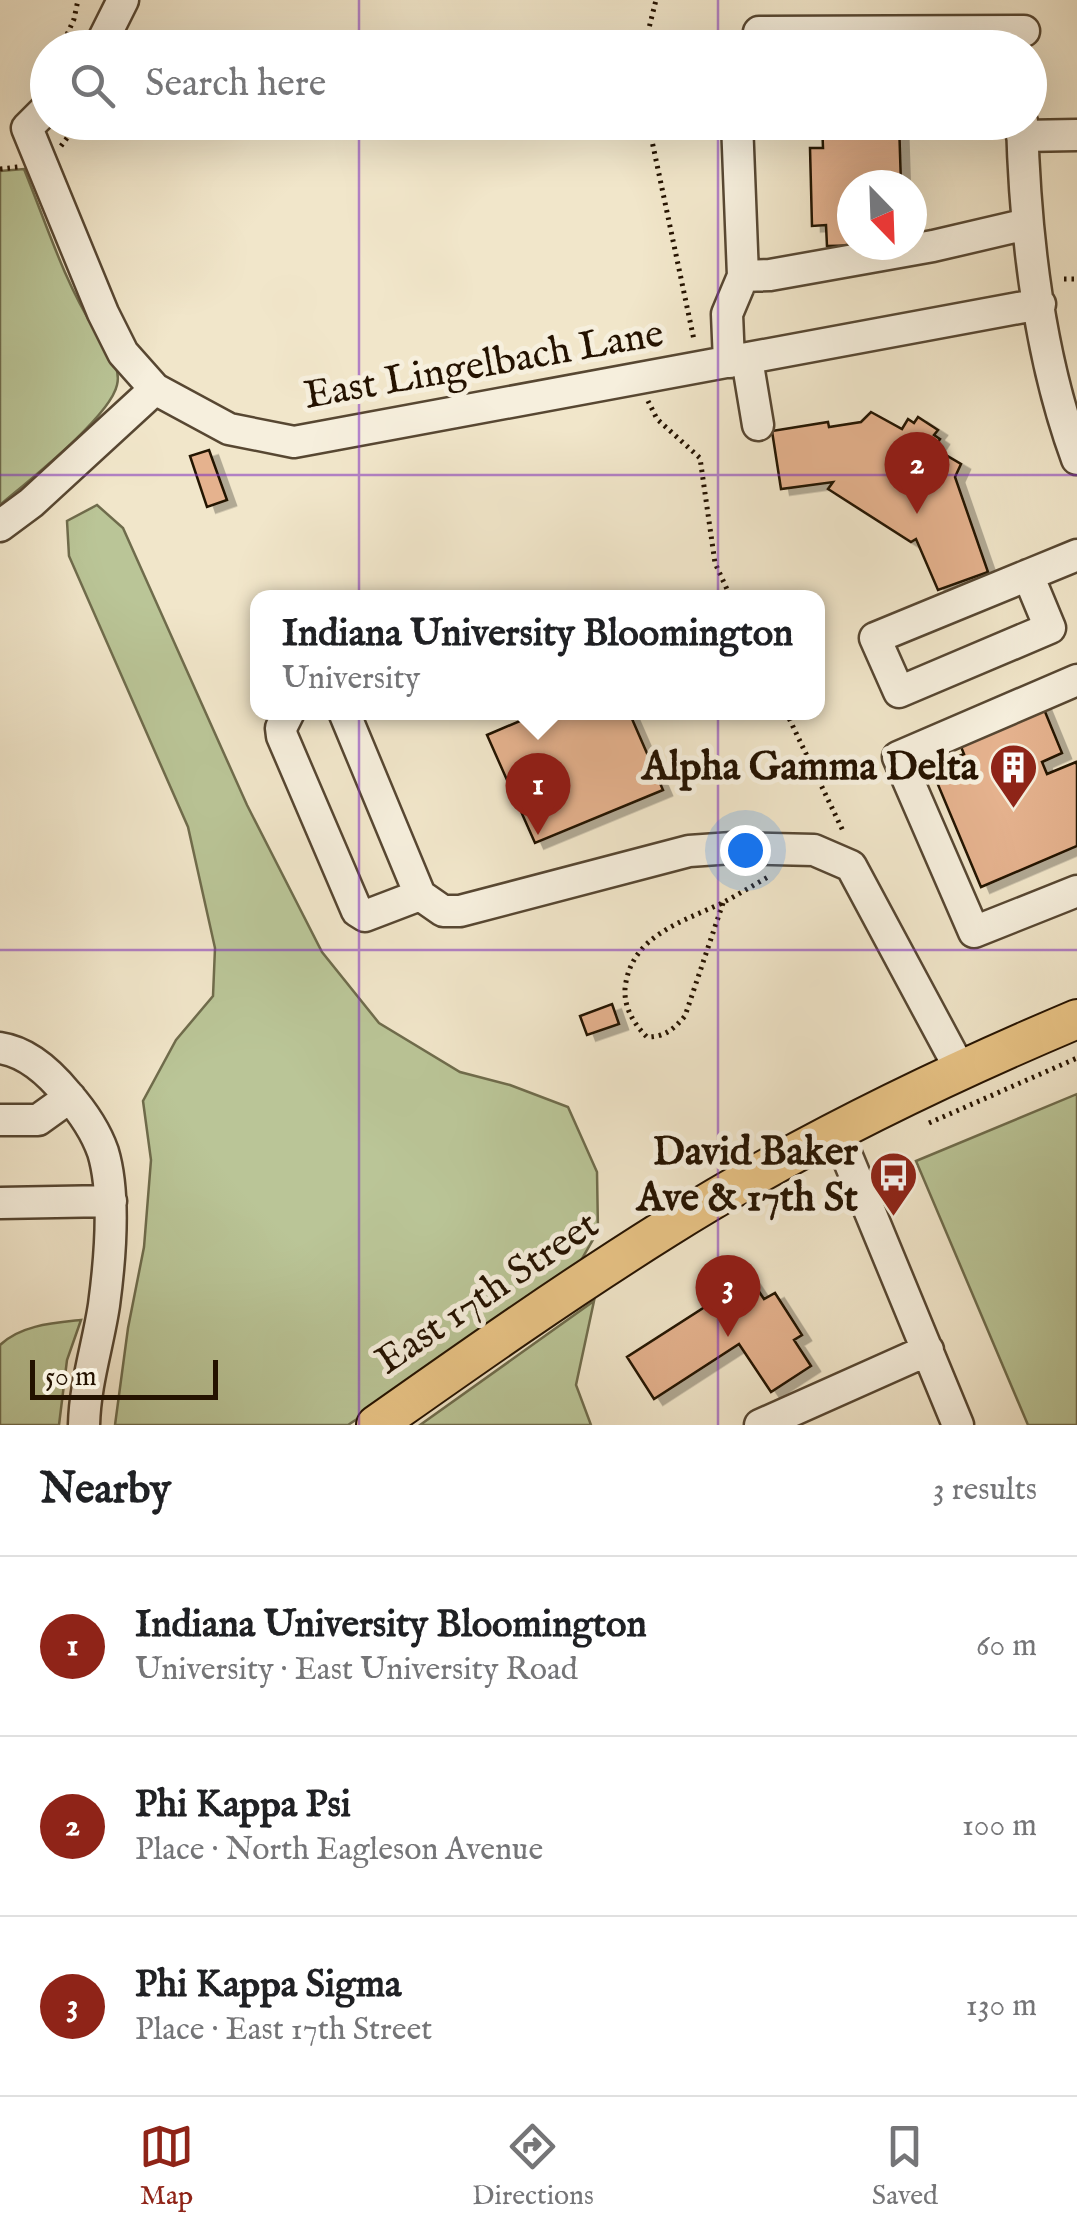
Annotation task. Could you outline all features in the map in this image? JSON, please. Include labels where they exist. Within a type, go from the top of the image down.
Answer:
[{"type":"main road","name":"East 17th Street","points":[[376,1425],[525,1319],[668,1227],[836,1132],[960,1068],[1077,1019]]},
{"type":"street","points":[[108,30],[123,0]]},
{"type":"street","points":[[1024,30],[1026,0]]},
{"type":"street","points":[[1047,132],[1077,135]]},
{"type":"street","points":[[0,526],[31,503],[155,389],[123,353],[103,313],[33,140]]},
{"type":"street","points":[[739,140],[743,276],[731,299],[734,352],[758,425]]},
{"type":"street","points":[[1023,140],[1027,224],[1046,352],[1077,459]]},
{"type":"street","points":[[743,276],[770,276],[1027,224]]},
{"type":"street","name":"East Lingelbach Lane","points":[[155,389],[229,428],[294,442],[642,378],[734,352],[1040,304]]},
{"type":"street","points":[[1028,575],[1050,628],[899,692],[875,638],[1028,575],[1077,555]]},
{"type":"street","points":[[1077,680],[898,757],[974,932],[1077,891]]},
{"type":"street","points":[[284,720],[282,736],[358,911],[365,916],[374,914],[420,895]]},
{"type":"street","points":[[347,720],[420,895],[443,911],[460,911],[689,852],[732,848],[814,850],[850,866],[960,1068]]},
{"type":"street","points":[[0,1048],[18,1050],[55,1078],[102,1151],[111,1201],[104,1304],[85,1393],[84,1425]]},
{"type":"street","points":[[0,1120],[38,1120],[70,1097]]},
{"type":"street","points":[[836,1132],[958,1425]]},
{"type":"street","points":[[0,1203],[111,1201]]},
{"type":"street","points":[[760,1425],[928,1350]]},
{"type":"path","points":[[69,30],[78,0]]},
{"type":"path","points":[[648,30],[656,0]]},
{"type":"path","points":[[64,158],[61,146],[66,140]]},
{"type":"path","points":[[652,140],[695,343],[734,352]]},
{"type":"path","points":[[1064,279],[1077,279]]},
{"type":"path","points":[[642,378],[657,419],[700,458],[714,563],[727,590]]},
{"type":"path","points":[[790,720],[846,836],[850,866]]},
{"type":"path","points":[[722,903],[685,1016],[674,1029],[659,1037],[647,1037],[634,1024],[624,994],[629,967],[646,943],[678,921],[722,903],[768,876]]},
{"type":"path","points":[[928,1123],[1077,1058]]},
{"type":"green space","points":[[24,169],[65,272],[111,357],[118,378],[100,414],[0,505],[0,171]]},
{"type":"green space","points":[[97,505],[123,528],[247,805],[322,952],[379,1023],[460,1072],[510,1085],[568,1107],[597,1172],[598,1231],[572,1276],[348,1425],[115,1425],[144,1247],[151,1160],[143,1101],[176,1040],[213,996],[215,948],[188,827],[69,556],[67,521]]},
{"type":"green space","points":[[1077,1094],[1077,1425],[1028,1425],[916,1161]]},
{"type":"green space","points":[[594,1301],[576,1385],[591,1425],[420,1425]]},
{"type":"green space","points":[[81,1320],[67,1360],[59,1425],[0,1425],[0,1345],[27,1329]]},
{"type":"building","points":[[823,140],[900,140],[901,170],[837,170],[837,246],[827,246],[826,225],[812,226],[810,148],[823,148]]},
{"type":"building","points":[[871,412],[902,429],[908,419],[914,423],[918,417],[938,430],[934,435],[940,439],[934,448],[961,464],[955,477],[988,572],[938,590],[916,539],[911,542],[828,489],[833,482],[781,489],[772,431],[828,422],[829,427],[861,422]]},
{"type":"building","points":[[209,450],[227,500],[207,507],[190,456]]},
{"type":"building","name":"Alpha Gamma Delta","points":[[1041,702],[1062,753],[1042,762],[1047,774],[1076,762],[1077,765],[1077,846],[981,887],[931,768],[964,754],[957,737]]},
{"type":"building","points":[[522,720],[632,720],[663,790],[535,843],[487,735]]},
{"type":"building","points":[[612,1004],[619,1024],[587,1035],[580,1016]]},
{"type":"building","points":[[750,1278],[764,1299],[775,1293],[802,1335],[794,1340],[811,1366],[771,1392],[739,1344],[654,1399],[627,1357]]},
{"type":"place","name":"Phi Kappa Psi","points":[[917,514]]},
{"type":"place","name":"Alpha Gamma Delta","points":[[1013,810]]},
{"type":"place","name":"Indiana University Bloomington","points":[[538,835]]},
{"type":"place","name":"David Baker Ave & 17th St","points":[[893,1218]]},
{"type":"place","name":"Phi Kappa Sigma","points":[[728,1337]]}]
